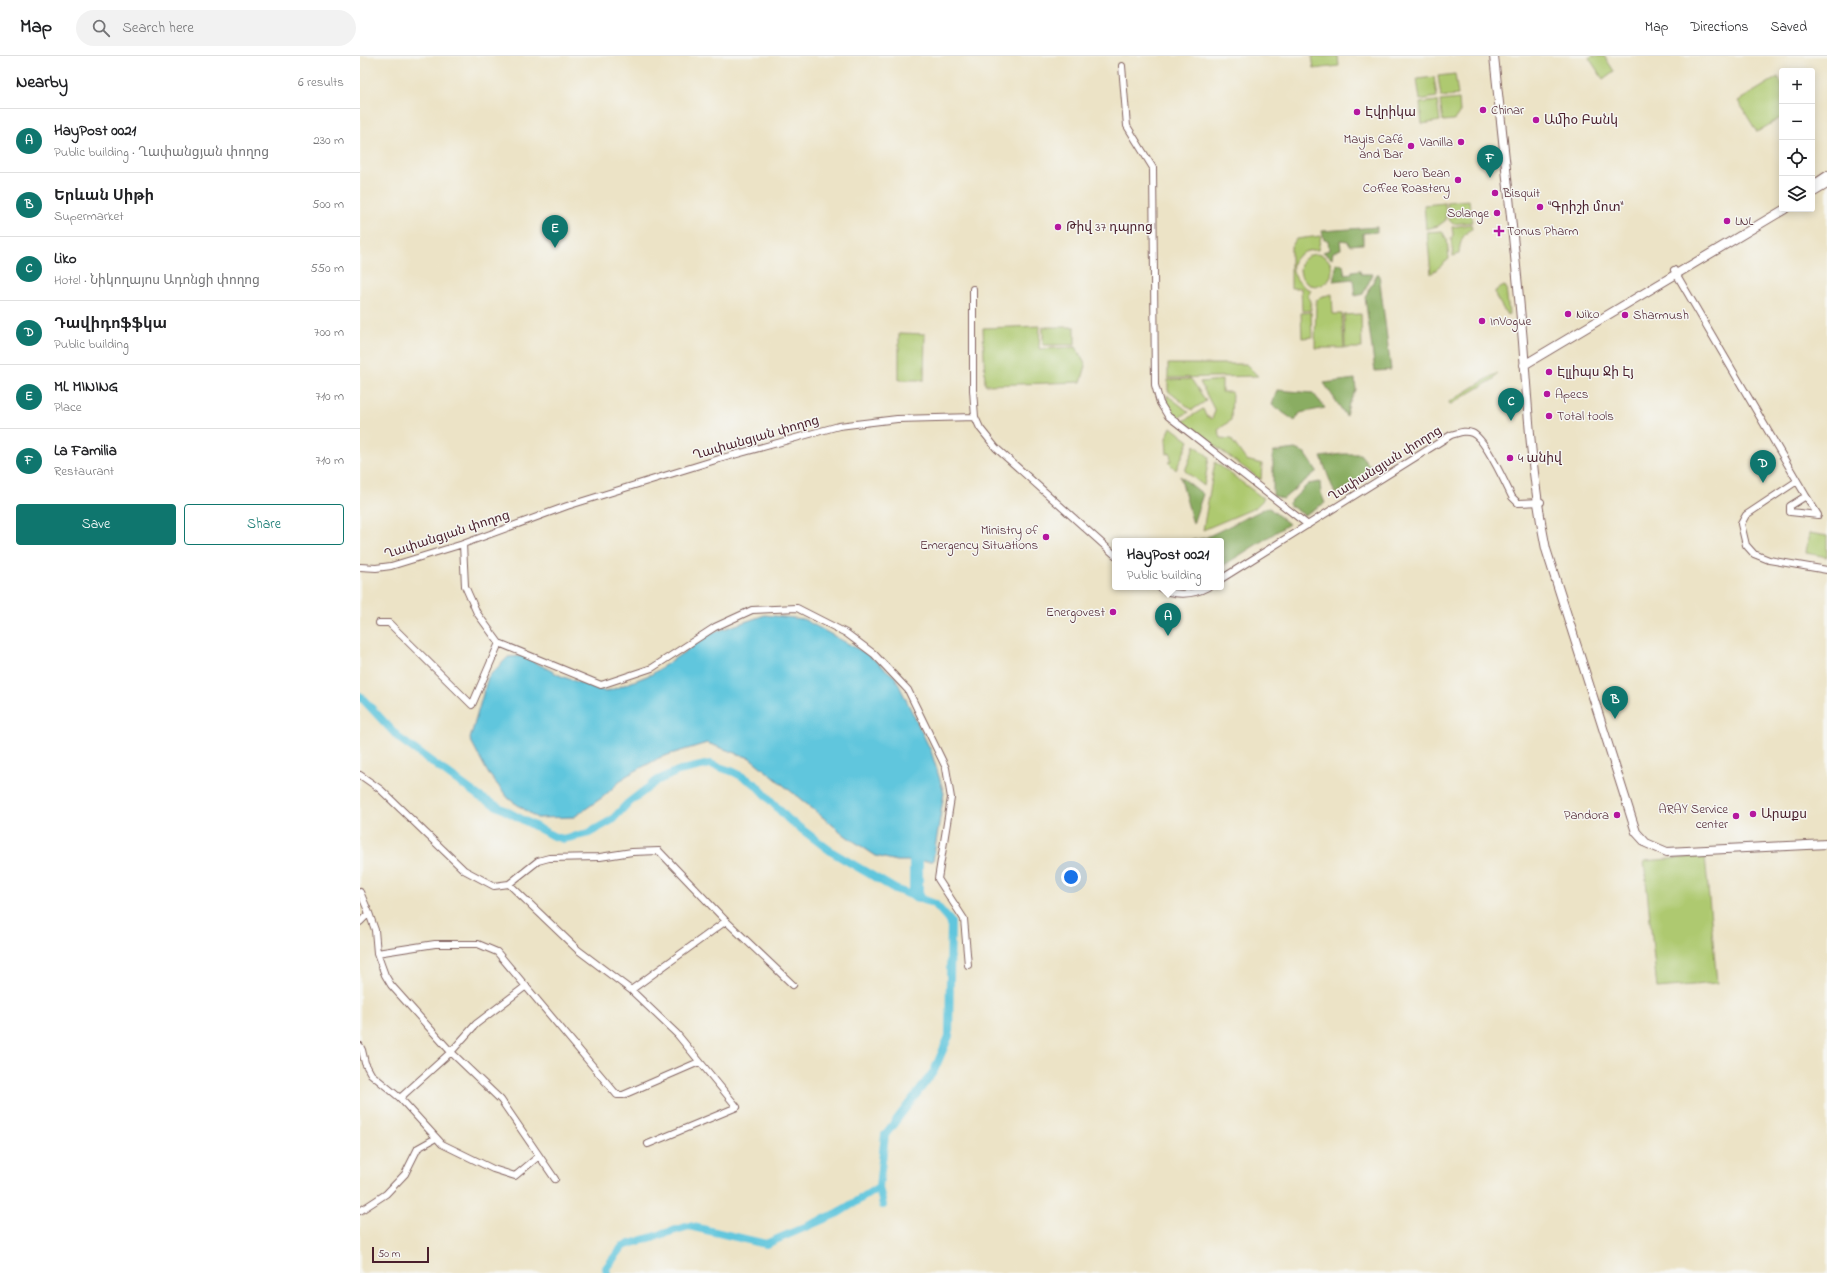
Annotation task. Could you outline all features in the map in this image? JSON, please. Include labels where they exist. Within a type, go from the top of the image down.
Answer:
[{"type":"street","points":[[1494,56],[1526,362]]},
{"type":"street","points":[[1499,56],[1539,502],[1550,549],[1611,745],[1639,829],[1647,842],[1667,852],[1827,844]]},
{"type":"street","points":[[1122,66],[1127,126],[1153,168],[1156,385],[1160,403],[1168,416],[1308,525]]},
{"type":"street","points":[[1815,184],[1827,176]]},
{"type":"street","points":[[1815,191],[1827,184]]},
{"type":"street","points":[[1526,362],[1675,272],[1779,206]]},
{"type":"street","points":[[1675,272],[1780,212]]},
{"type":"street","points":[[1675,272],[1775,445],[1818,515],[1790,512],[1790,506],[1806,496]]},
{"type":"street","points":[[973,289],[973,390],[975,417],[980,428],[996,448],[1112,552]]},
{"type":"street","name":"Ղափանցյան փողոց","points":[[360,567],[376,568],[391,566],[463,544],[567,506],[719,460],[839,426],[897,419],[975,417]]},
{"type":"street","name":"Ղափանցյան փողոց","points":[[1224,577],[1451,435],[1463,431],[1474,434],[1482,440],[1512,497],[1518,503],[1539,502]]},
{"type":"street","points":[[1797,481],[1746,515],[1741,524],[1746,545],[1754,554],[1769,560],[1827,570]]},
{"type":"street","points":[[463,544],[465,586],[477,613],[498,643],[601,685],[652,668],[715,627],[752,610],[797,608],[846,632],[874,654],[908,690],[946,768],[951,798],[938,879],[964,919],[968,965]]},
{"type":"street","points":[[1162,590],[1181,595],[1203,590]]},
{"type":"street","points":[[379,623],[388,623],[472,705],[498,643]]},
{"type":"street","points":[[360,775],[380,789],[464,870],[494,886],[509,884],[538,861],[549,858],[600,857],[632,852],[659,851],[726,921],[793,985]]},
{"type":"street","points":[[1647,842],[1661,846],[1678,848],[1827,840]]},
{"type":"street","points":[[509,884],[578,950],[631,990],[677,1034],[737,1107],[648,1144]]},
{"type":"street","points":[[360,892],[370,913],[375,930],[377,953],[385,975],[451,1052],[501,1100],[555,1179]]},
{"type":"street","points":[[360,922],[370,913]]},
{"type":"street","points":[[631,990],[726,921]]},
{"type":"street","points":[[377,953],[435,944],[478,944],[497,952],[617,1095],[623,1095],[699,1062]]},
{"type":"street","points":[[400,1098],[451,1052],[476,1024],[526,986]]},
{"type":"street","points":[[360,1046],[364,1063],[371,1074],[400,1098],[442,1144],[493,1168],[515,1176],[539,1156]]},
{"type":"street","points":[[360,1211],[386,1194],[405,1174],[418,1148],[436,1138]]},
{"type":"green space","points":[[1312,56],[1338,56],[1339,66],[1314,69]]},
{"type":"green space","points":[[1592,56],[1604,56],[1614,71],[1603,79],[1589,58]]},
{"type":"green space","points":[[1455,74],[1458,95],[1441,97],[1438,76]]},
{"type":"green space","points":[[1434,77],[1437,97],[1420,100],[1417,79]]},
{"type":"green space","points":[[1778,77],[1779,79],[1779,119],[1757,132],[1738,101]]},
{"type":"green space","points":[[1459,99],[1460,112],[1454,120],[1443,121],[1440,101]]},
{"type":"green space","points":[[1437,101],[1440,121],[1422,124],[1420,103]]},
{"type":"green space","points":[[1469,200],[1472,222],[1453,224],[1449,220],[1447,202]]},
{"type":"green space","points":[[1445,203],[1446,220],[1438,226],[1426,229],[1424,205]]},
{"type":"green space","points":[[1471,224],[1472,229],[1465,234],[1460,246],[1459,254],[1453,256],[1451,239],[1453,235],[1452,227]]},
{"type":"green space","points":[[1377,227],[1377,232],[1363,233],[1363,244],[1349,245],[1348,241],[1340,240],[1341,249],[1333,252],[1332,259],[1323,252],[1329,250],[1328,240],[1324,240],[1322,231]]},
{"type":"green space","points":[[1442,231],[1447,240],[1449,259],[1431,274],[1427,232]]},
{"type":"green space","points":[[1321,236],[1318,250],[1304,252],[1294,261],[1293,271],[1295,276],[1302,285],[1311,290],[1308,296],[1311,301],[1311,310],[1302,311],[1301,288],[1291,288],[1291,248],[1296,239]]},
{"type":"green space","points":[[1313,254],[1319,254],[1329,261],[1332,270],[1331,276],[1325,283],[1319,286],[1313,286],[1303,279],[1300,273],[1300,267],[1307,257]]},
{"type":"green space","points":[[1336,263],[1343,265],[1345,275],[1351,274],[1352,271],[1360,270],[1361,274],[1373,274],[1363,294],[1355,296],[1353,279],[1333,281]]},
{"type":"green space","points":[[1377,274],[1379,274],[1391,370],[1375,371],[1365,297]]},
{"type":"green space","points":[[1504,286],[1506,287],[1509,314],[1507,315],[1496,297],[1495,291]]},
{"type":"green space","points":[[1332,294],[1333,314],[1342,314],[1344,348],[1315,348],[1316,301],[1320,297]]},
{"type":"green space","points":[[1311,312],[1312,337],[1302,338],[1301,313]]},
{"type":"green space","points":[[1361,314],[1362,348],[1345,348],[1344,315]]},
{"type":"green space","points":[[1040,326],[1039,349],[1076,347],[1086,366],[1081,382],[985,385],[983,328]]},
{"type":"green space","points":[[1043,327],[1075,327],[1075,345],[1043,345]]},
{"type":"green space","points":[[899,333],[925,334],[924,380],[899,380]]},
{"type":"green space","points":[[1168,364],[1246,364],[1258,376],[1168,378]]},
{"type":"green space","points":[[1498,373],[1494,379],[1449,405],[1449,402]]},
{"type":"green space","points":[[1191,379],[1206,401],[1192,410],[1168,391],[1168,380]]},
{"type":"green space","points":[[1355,379],[1356,390],[1349,404],[1346,416],[1324,383]]},
{"type":"green space","points":[[1222,380],[1222,392],[1232,392],[1231,420],[1218,430],[1221,438],[1231,439],[1246,460],[1262,464],[1261,480],[1182,422],[1203,409],[1206,416],[1212,419],[1215,411],[1200,382]]},
{"type":"green space","points":[[1277,390],[1313,393],[1325,408],[1300,413],[1295,421],[1272,405]]},
{"type":"green space","points":[[1167,395],[1189,412],[1178,418],[1167,408]]},
{"type":"green space","points":[[1171,427],[1189,441],[1176,470],[1168,462],[1171,461],[1170,453],[1167,454],[1166,438]]},
{"type":"green space","points":[[1195,445],[1209,457],[1204,486],[1185,471]]},
{"type":"green space","points":[[1295,449],[1305,453],[1317,471],[1283,499],[1273,495],[1273,452]]},
{"type":"green space","points":[[1342,454],[1360,454],[1375,472],[1335,494],[1321,457]]},
{"type":"green space","points":[[1215,462],[1264,499],[1255,508],[1203,530]]},
{"type":"green space","points":[[1180,476],[1203,494],[1193,524]]},
{"type":"green space","points":[[1320,482],[1321,493],[1325,503],[1304,515],[1288,504],[1308,484]]},
{"type":"green space","points":[[1268,507],[1289,524],[1224,565],[1224,538],[1205,538]]},
{"type":"green space","points":[[1809,533],[1827,536],[1827,557],[1806,553]]},
{"type":"green space","points":[[1705,856],[1717,983],[1657,988],[1644,861]]},
{"type":"water","points":[[765,615],[803,619],[867,654],[895,677],[931,751],[944,793],[933,861],[897,861],[876,856],[846,836],[750,758],[707,743],[661,757],[626,776],[603,797],[574,817],[537,818],[509,799],[488,773],[470,739],[488,677],[508,657],[523,656],[561,676],[606,692],[652,674],[712,633]]},
{"type":"waterway","points":[[360,696],[400,739],[480,797],[553,836],[563,839],[589,833],[612,820],[627,804],[658,780],[678,771],[710,764],[734,772],[754,783],[788,819],[832,852],[895,889],[935,904],[951,922],[949,1036],[934,1071],[885,1135],[879,1187],[883,1205]]},
{"type":"waterway","points":[[916,861],[916,895]]},
{"type":"waterway","points":[[607,1273],[606,1268],[623,1246],[689,1226],[766,1244],[838,1213],[879,1187]]},
{"type":"place","name":"Chinar","points":[[1483,110]]},
{"type":"place","name":"Էվրիկա","points":[[1357,112]]},
{"type":"place","name":"Ամիօ Բանկ","points":[[1536,120]]},
{"type":"place","name":"Vanilla","points":[[1461,142]]},
{"type":"place","name":"Mayis Café and Bar","points":[[1411,146]]},
{"type":"place","name":"La Familia","points":[[1490,178]]},
{"type":"place","name":"Nero Bean Coffee Roastery","points":[[1458,180]]},
{"type":"place","name":"Bisquit","points":[[1495,193]]},
{"type":"place","name":"\"Գրիշի մոտ\"","points":[[1540,207]]},
{"type":"place","name":"Solange","points":[[1497,213]]},
{"type":"place","name":"LNL","points":[[1727,221]]},
{"type":"place","name":"Թիվ 37 դպրոց","points":[[1058,227]]},
{"type":"place","name":"Tonus Pharm","points":[[1499,231]]},
{"type":"place","name":"ML MINING","points":[[555,248]]},
{"type":"place","name":"Niko","points":[[1568,314]]},
{"type":"place","name":"Sharmush","points":[[1625,315]]},
{"type":"place","name":"InVogue","points":[[1482,321]]},
{"type":"place","name":"Էլլիպս Ջի Էյ","points":[[1549,372]]},
{"type":"place","name":"Apecs","points":[[1547,394]]},
{"type":"place","name":"Total tools","points":[[1549,416]]},
{"type":"place","name":"Liko","points":[[1511,421]]},
{"type":"place","name":"4 անիվ","points":[[1510,458]]},
{"type":"place","name":"Դավիդոֆֆկա","points":[[1763,483]]},
{"type":"place","name":"Ministry of Emergency Situations","points":[[1046,537]]},
{"type":"place","name":"Energovest","points":[[1113,612]]},
{"type":"place","name":"HayPost 0021","points":[[1168,636]]},
{"type":"place","name":"Երևան Սիթի","points":[[1615,719]]},
{"type":"place","name":"Արաքս","points":[[1753,814]]},
{"type":"place","name":"Pandora","points":[[1617,815]]},
{"type":"place","name":"ARAY Service center","points":[[1736,816]]}]
